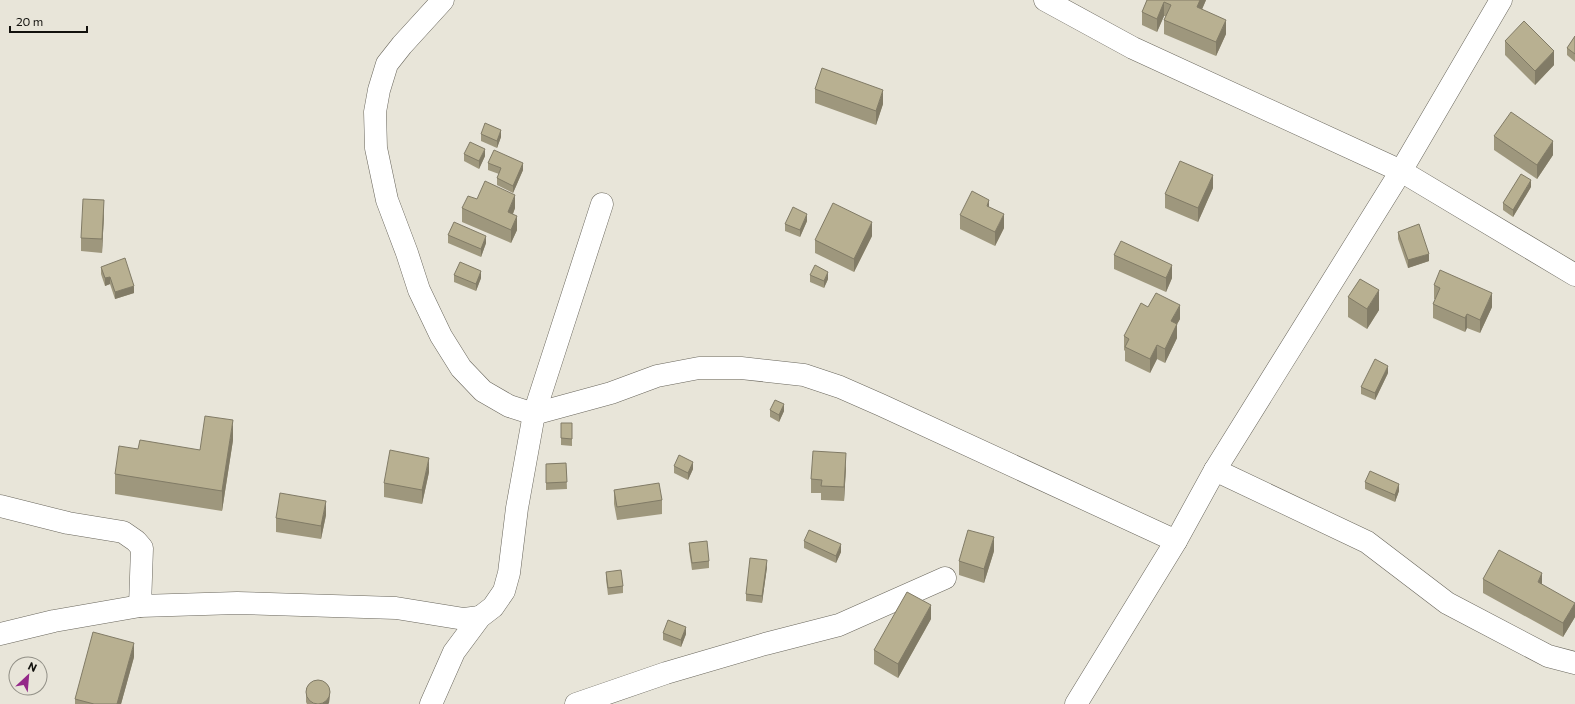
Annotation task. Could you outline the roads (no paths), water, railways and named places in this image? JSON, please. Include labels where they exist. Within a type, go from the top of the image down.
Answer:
[{"type":"street","points":[[443,0],[402,45],[387,64],[379,90],[375,112],[376,148],[387,200],[419,290],[441,336],[461,368],[483,391],[509,406],[534,414],[612,393],[656,376],[699,368],[741,368],[804,375],[840,387],[882,405],[1176,541]]},
{"type":"street","points":[[1045,0],[1133,48],[1401,172],[1575,275]]},
{"type":"street","points":[[1076,704],[1176,541],[1215,470],[1401,172],[1501,0]]},
{"type":"street","points":[[431,704],[454,652],[480,617],[493,607],[504,591],[534,414],[602,204]]},
{"type":"street","points":[[1215,470],[1367,542],[1447,602],[1548,656],[1575,663]]},
{"type":"street","points":[[0,506],[68,523],[123,532],[136,541],[142,548],[140,606]]},
{"type":"street","points":[[576,704],[666,673],[765,644],[839,625],[945,578]]},
{"type":"street","points":[[0,634],[54,620],[140,606],[237,603],[396,608],[464,619],[480,617]]}]
